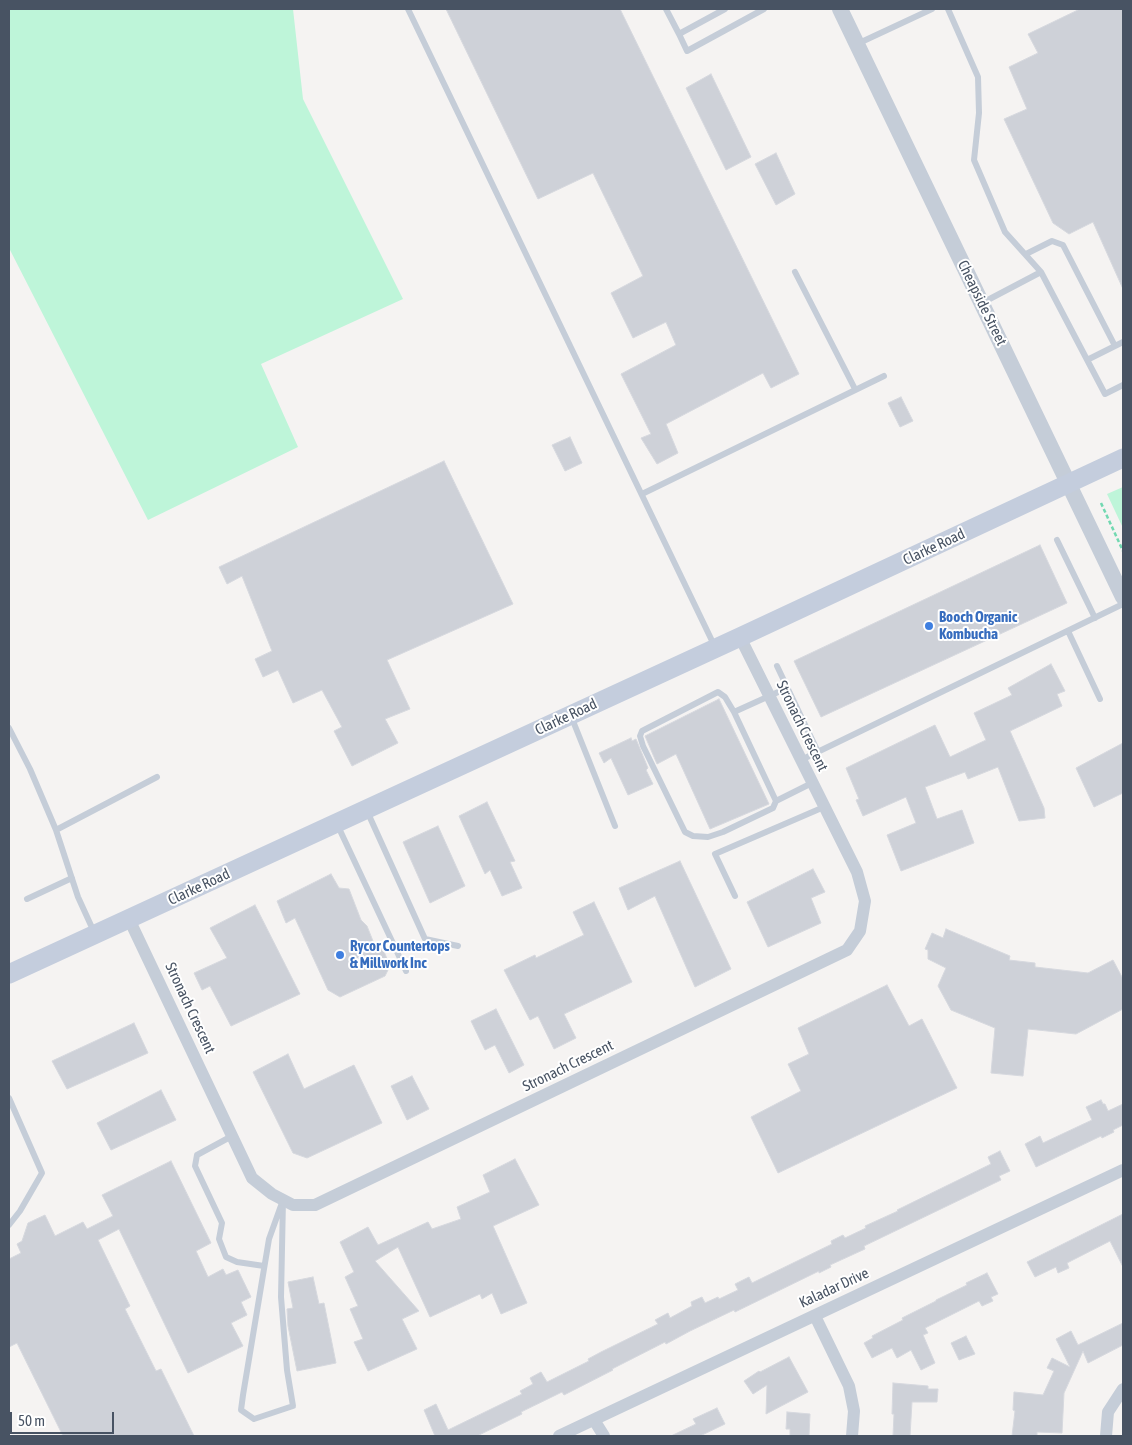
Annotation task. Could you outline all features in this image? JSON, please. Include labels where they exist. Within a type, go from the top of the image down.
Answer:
[{"type":"main road","name":"Clarke Road","points":[[9,974],[1123,458]]},
{"type":"street","name":"Cheapside Street","points":[[840,9],[1070,483],[1123,597]]},
{"type":"street","name":"Stronach Crescent","points":[[129,919],[252,1178],[272,1194],[293,1205],[315,1205],[847,950],[860,930],[864,901],[857,872],[740,637]]},
{"type":"street","name":"Kaladar Drive","points":[[559,1436],[1123,1170]]},
{"type":"street","points":[[814,1316],[848,1386],[854,1411],[852,1436]]},
{"type":"street","points":[[1106,1436],[1108,1412],[1123,1389]]},
{"type":"street","points":[[594,1420],[604,1436]]},
{"type":"lane","points":[[408,9],[716,648]]},
{"type":"lane","points":[[666,9],[687,50],[756,11],[764,9]]},
{"type":"lane","points":[[679,34],[715,11],[725,9]]},
{"type":"lane","points":[[857,44],[932,9]]},
{"type":"lane","points":[[948,9],[978,77],[979,113],[974,160],[1005,232],[1041,272],[1105,394],[1123,385]]},
{"type":"lane","points":[[1026,254],[1052,242],[1063,245],[1115,346]]},
{"type":"lane","points":[[795,272],[855,390]]},
{"type":"lane","points":[[982,303],[1041,272]]},
{"type":"lane","points":[[1087,360],[1123,342]]},
{"type":"lane","points":[[642,494],[884,376]]},
{"type":"lane","points":[[1057,540],[1095,618]]},
{"type":"lane","points":[[801,760],[1123,604]]},
{"type":"lane","points":[[1068,631],[1100,699]]},
{"type":"lane","points":[[777,666],[818,752]]},
{"type":"lane","points":[[734,712],[788,688]]},
{"type":"lane","points":[[776,801],[734,712],[725,697],[718,692],[642,731],[640,736],[643,746],[685,832],[693,836],[708,837],[723,832],[773,808],[776,801],[812,783]]},
{"type":"lane","points":[[570,715],[615,826]]},
{"type":"lane","points":[[9,728],[30,769],[56,830],[78,897],[96,934]]},
{"type":"lane","points":[[56,830],[157,777]]},
{"type":"lane","points":[[735,896],[715,854],[824,807]]},
{"type":"lane","points":[[367,809],[425,939],[458,946]]},
{"type":"lane","points":[[336,823],[406,971]]},
{"type":"lane","points":[[27,899],[72,878]]},
{"type":"lane","points":[[9,1098],[42,1173],[20,1211],[9,1225]]},
{"type":"lane","points":[[232,1136],[197,1155],[195,1166],[222,1223],[220,1240],[226,1257],[237,1262],[264,1266]]},
{"type":"lane","points":[[282,1200],[281,1297],[287,1370],[293,1406],[254,1419],[241,1410],[269,1239],[282,1200]]},
{"type":"path","points":[[1101,503],[1123,551]]},
{"type":"green space","points":[[9,9],[293,9],[303,99],[403,299],[261,364],[298,447],[148,520],[9,248]]},
{"type":"green space","points":[[1123,487],[1123,528],[1107,494]]},
{"type":"building","points":[[446,9],[620,9],[799,374],[771,388],[763,373],[666,424],[678,453],[657,464],[641,438],[651,434],[621,374],[676,345],[666,322],[633,338],[611,293],[643,276],[593,173],[538,199]]},
{"type":"building","points":[[1080,9],[1123,9],[1123,289],[1093,222],[1069,234],[1053,223],[1004,119],[1027,109],[1009,67],[1038,53],[1028,34]]},
{"type":"building","points":[[711,74],[751,157],[726,170],[686,88]]},
{"type":"building","points":[[776,153],[795,194],[776,205],[755,164]]},
{"type":"building","points":[[901,397],[913,421],[900,427],[888,403]]},
{"type":"building","points":[[570,437],[582,463],[565,471],[552,445]]},
{"type":"building","points":[[444,461],[513,604],[387,660],[410,709],[385,719],[398,743],[352,766],[334,731],[342,727],[322,690],[293,703],[278,670],[263,677],[255,659],[272,651],[242,576],[227,584],[219,567]]},
{"type":"building","points":[[1040,545],[1067,603],[821,717],[794,661]]},
{"type":"building","points":[[1051,664],[1065,691],[1057,694],[1062,706],[1010,731],[1044,808],[1045,818],[1019,821],[998,767],[968,779],[965,772],[925,787],[937,819],[962,810],[974,843],[901,871],[887,835],[916,823],[906,797],[863,816],[856,800],[859,799],[846,768],[935,725],[950,757],[986,740],[974,713],[1012,695],[1008,688]]},
{"type":"building","points":[[719,699],[769,804],[710,829],[676,754],[657,764],[645,736]]},
{"type":"building","points":[[631,738],[632,741],[636,739],[648,768],[646,770],[653,784],[628,795],[611,758],[604,763],[599,753]]},
{"type":"building","points":[[1123,743],[1123,793],[1094,807],[1076,768]]},
{"type":"building","points":[[487,802],[515,861],[510,862],[522,888],[502,896],[490,870],[485,874],[459,816]]},
{"type":"building","points":[[438,826],[465,886],[430,903],[403,842]]},
{"type":"building","points":[[680,861],[731,969],[695,987],[655,896],[628,910],[619,888]]},
{"type":"building","points":[[813,869],[825,892],[811,898],[821,923],[768,947],[747,902]]},
{"type":"building","points":[[331,874],[339,888],[349,889],[361,920],[367,926],[375,946],[383,949],[390,966],[385,976],[340,997],[328,990],[295,918],[286,923],[277,901]]},
{"type":"building","points":[[594,902],[632,982],[564,1014],[576,1038],[554,1049],[538,1016],[530,1020],[504,970],[535,955],[536,958],[584,935],[573,912]]},
{"type":"building","points":[[255,905],[300,994],[231,1026],[210,986],[202,990],[194,973],[227,958],[210,928]]},
{"type":"building","points":[[946,929],[1010,956],[1009,960],[1035,963],[1035,967],[1088,973],[1113,960],[1123,979],[1123,1009],[1076,1034],[1028,1029],[1023,1076],[991,1073],[995,1028],[951,1010],[938,986],[946,968],[928,959],[928,950],[925,949],[932,933],[943,938]]},
{"type":"building","points":[[887,985],[909,1026],[922,1019],[957,1088],[778,1173],[751,1117],[801,1091],[788,1064],[809,1054],[798,1028]]},
{"type":"building","points":[[496,1009],[524,1065],[509,1073],[495,1045],[485,1050],[471,1021]]},
{"type":"building","points":[[134,1023],[148,1053],[67,1089],[52,1061]]},
{"type":"building","points":[[288,1054],[304,1089],[354,1065],[382,1123],[307,1158],[293,1153],[253,1072]]},
{"type":"building","points":[[412,1076],[429,1109],[407,1120],[391,1086]]},
{"type":"building","points":[[161,1090],[176,1120],[111,1150],[97,1123]]},
{"type":"building","points":[[1101,1100],[1108,1111],[1123,1104],[1123,1125],[1102,1138],[1101,1136],[1036,1167],[1025,1144],[1040,1136],[1043,1143],[1092,1120],[1086,1107]]},
{"type":"building","points":[[1000,1151],[1010,1171],[999,1176],[1001,1180],[864,1246],[865,1249],[830,1265],[831,1267],[735,1312],[734,1310],[666,1344],[665,1342],[564,1395],[562,1392],[477,1436],[435,1436],[424,1410],[436,1404],[448,1430],[522,1394],[520,1391],[533,1384],[530,1378],[541,1372],[547,1382],[589,1361],[588,1359],[601,1352],[658,1324],[655,1320],[668,1313],[670,1318],[692,1306],[691,1302],[702,1297],[705,1303],[718,1297],[719,1299],[738,1290],[735,1284],[749,1277],[752,1283],[832,1244],[831,1241],[843,1235],[845,1238],[866,1228],[865,1226],[991,1164],[988,1157]]},
{"type":"building","points":[[515,1159],[539,1205],[493,1226],[527,1303],[501,1314],[492,1293],[482,1299],[480,1294],[430,1317],[398,1247],[375,1261],[419,1311],[402,1319],[417,1349],[368,1371],[354,1342],[363,1339],[350,1309],[358,1306],[345,1277],[354,1272],[340,1242],[368,1227],[378,1245],[428,1222],[432,1229],[461,1219],[457,1207],[490,1192],[483,1175]]},
{"type":"building","points":[[171,1161],[211,1243],[196,1251],[208,1277],[223,1269],[226,1275],[238,1270],[251,1297],[241,1302],[247,1315],[231,1323],[243,1346],[188,1373],[119,1229],[98,1240],[130,1306],[125,1309],[156,1371],[161,1369],[194,1436],[63,1436],[17,1343],[9,1347],[9,1259],[21,1253],[17,1244],[22,1241],[28,1223],[45,1215],[55,1236],[83,1222],[87,1229],[113,1216],[102,1195]]},
{"type":"building","points":[[1123,1214],[1123,1267],[1110,1241],[1067,1263],[1069,1268],[1058,1273],[1056,1267],[1035,1277],[1027,1262]]},
{"type":"building","points":[[987,1273],[998,1294],[991,1297],[993,1301],[982,1306],[979,1301],[925,1328],[928,1333],[923,1335],[935,1363],[921,1370],[911,1350],[897,1358],[892,1348],[872,1358],[864,1343],[873,1338],[872,1336]]},
{"type":"building","points":[[313,1277],[319,1304],[324,1303],[336,1363],[297,1371],[288,1326],[287,1309],[293,1308],[288,1282]]},
{"type":"building","points":[[1123,1323],[1123,1345],[1088,1363],[1083,1351],[1064,1393],[1062,1433],[1037,1432],[1037,1436],[1012,1436],[1015,1411],[1013,1410],[1014,1392],[1043,1395],[1054,1371],[1047,1368],[1052,1358],[1070,1367],[1056,1339],[1071,1331],[1078,1345]]},
{"type":"building","points":[[966,1336],[975,1354],[959,1360],[951,1343]]},
{"type":"building","points":[[789,1357],[808,1392],[766,1414],[767,1385],[753,1394],[744,1381],[759,1371]]},
{"type":"building","points":[[893,1383],[928,1386],[928,1389],[938,1389],[937,1402],[912,1402],[910,1436],[893,1436]]},
{"type":"building","points":[[717,1408],[725,1424],[700,1436],[671,1436],[696,1424],[693,1419]]},
{"type":"building","points":[[787,1412],[810,1414],[809,1436],[790,1436],[790,1429],[786,1429]]},
{"type":"place","name":"Booch Organic Kombucha","points":[[929,626]]},
{"type":"place","name":"Rycor Countertops & Millwork Inc","points":[[340,955]]}]
